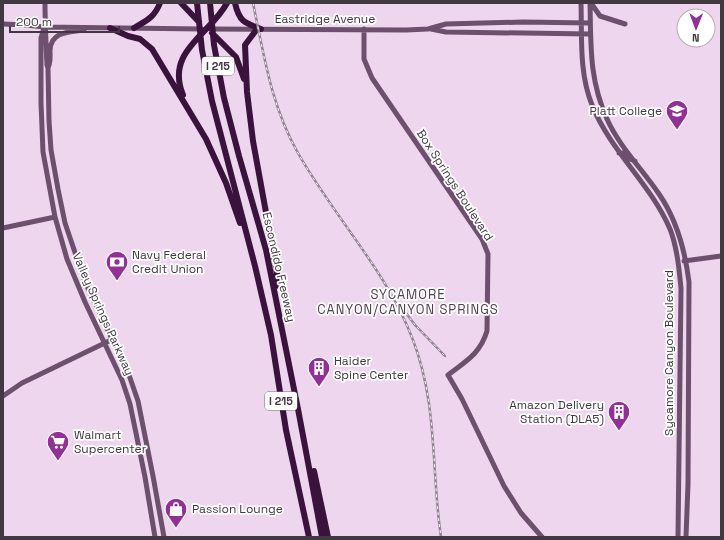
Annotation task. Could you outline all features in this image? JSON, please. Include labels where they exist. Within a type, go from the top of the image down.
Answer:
[{"type":"highway","points":[[134,28],[154,15],[157,12],[160,3]]},
{"type":"highway","points":[[181,3],[236,57],[242,72],[247,92]]},
{"type":"highway","name":"Escondido Freeway","points":[[197,3],[202,50],[212,101],[271,334],[286,430],[309,537]]},
{"type":"highway","name":"Escondido Freeway","points":[[210,3],[214,45],[224,98],[266,250],[323,537]]},
{"type":"highway","points":[[189,110],[180,89],[179,80],[185,52],[227,3]]},
{"type":"highway","points":[[235,3],[240,18],[249,27],[259,29]]},
{"type":"highway","points":[[110,28],[128,36],[140,39],[148,44],[189,110],[206,139],[226,183],[255,266]]},
{"type":"highway","points":[[259,29],[245,45],[247,92],[253,141],[277,273],[275,292]]},
{"type":"main road","points":[[44,27],[45,3]]},
{"type":"main road","name":"Sycamore Canyon Boulevard","points":[[581,3],[583,62],[587,89],[593,106],[601,123],[619,153],[659,207],[670,230],[679,262],[681,288],[678,537]]},
{"type":"main road","points":[[591,3],[600,16],[625,24]]},
{"type":"main road","name":"Sycamore Canyon Boulevard","points":[[591,3],[590,34],[592,69],[599,99],[618,138],[660,194],[669,210],[678,231],[686,261],[688,282],[688,484],[686,537]]},
{"type":"main road","name":"Eastridge Avenue","points":[[428,29],[446,24],[523,22],[590,24]]},
{"type":"main road","points":[[3,24],[44,27],[99,28],[221,29],[249,27]]},
{"type":"main road","name":"Valley Springs Parkway","points":[[44,27],[48,68],[51,150],[65,223],[85,282],[128,375],[138,401],[164,537]]},
{"type":"main road","name":"Valley Springs Parkway","points":[[44,27],[41,38],[41,122],[45,164],[54,217],[75,279],[122,380],[130,404],[156,537]]},
{"type":"main road","points":[[48,68],[50,64],[50,46],[54,38],[60,34],[99,28]]},
{"type":"main road","name":"Eastridge Avenue","points":[[259,29],[428,29],[446,32],[590,34]]},
{"type":"main road","name":"Box Springs Boulevard","points":[[364,29],[364,59],[372,78],[482,239],[488,254],[487,331],[484,340],[475,354],[448,375],[462,399],[504,486],[521,513],[542,537]]},
{"type":"main road","points":[[619,153],[624,153],[627,158],[636,162]]},
{"type":"main road","points":[[3,228],[54,217]]},
{"type":"main road","points":[[679,262],[721,256]]},
{"type":"main road","points":[[3,396],[22,383],[111,340]]},
{"type":"railway","points":[[253,3],[265,61],[275,99],[289,135],[312,177],[375,267],[402,315],[413,340],[427,389],[433,438],[441,537]]},
{"type":"railway","points":[[406,313],[415,325],[445,356]]},
{"type":"place","name":"Platt College","points":[[677,130]]},
{"type":"place","name":"Navy Federal Credit Union","points":[[117,282]]},
{"type":"place","name":"Haider Spine Center","points":[[319,388]]},
{"type":"place","name":"Amazon Delivery Station (DLA5)","points":[[619,432]]},
{"type":"place","name":"Walmart Supercenter","points":[[58,462]]},
{"type":"place","name":"Passion Lounge","points":[[176,528]]},
{"type":"district","name":"SYCAMORE CANYON/CANYON SPRINGS","points":[[408,302]]}]
